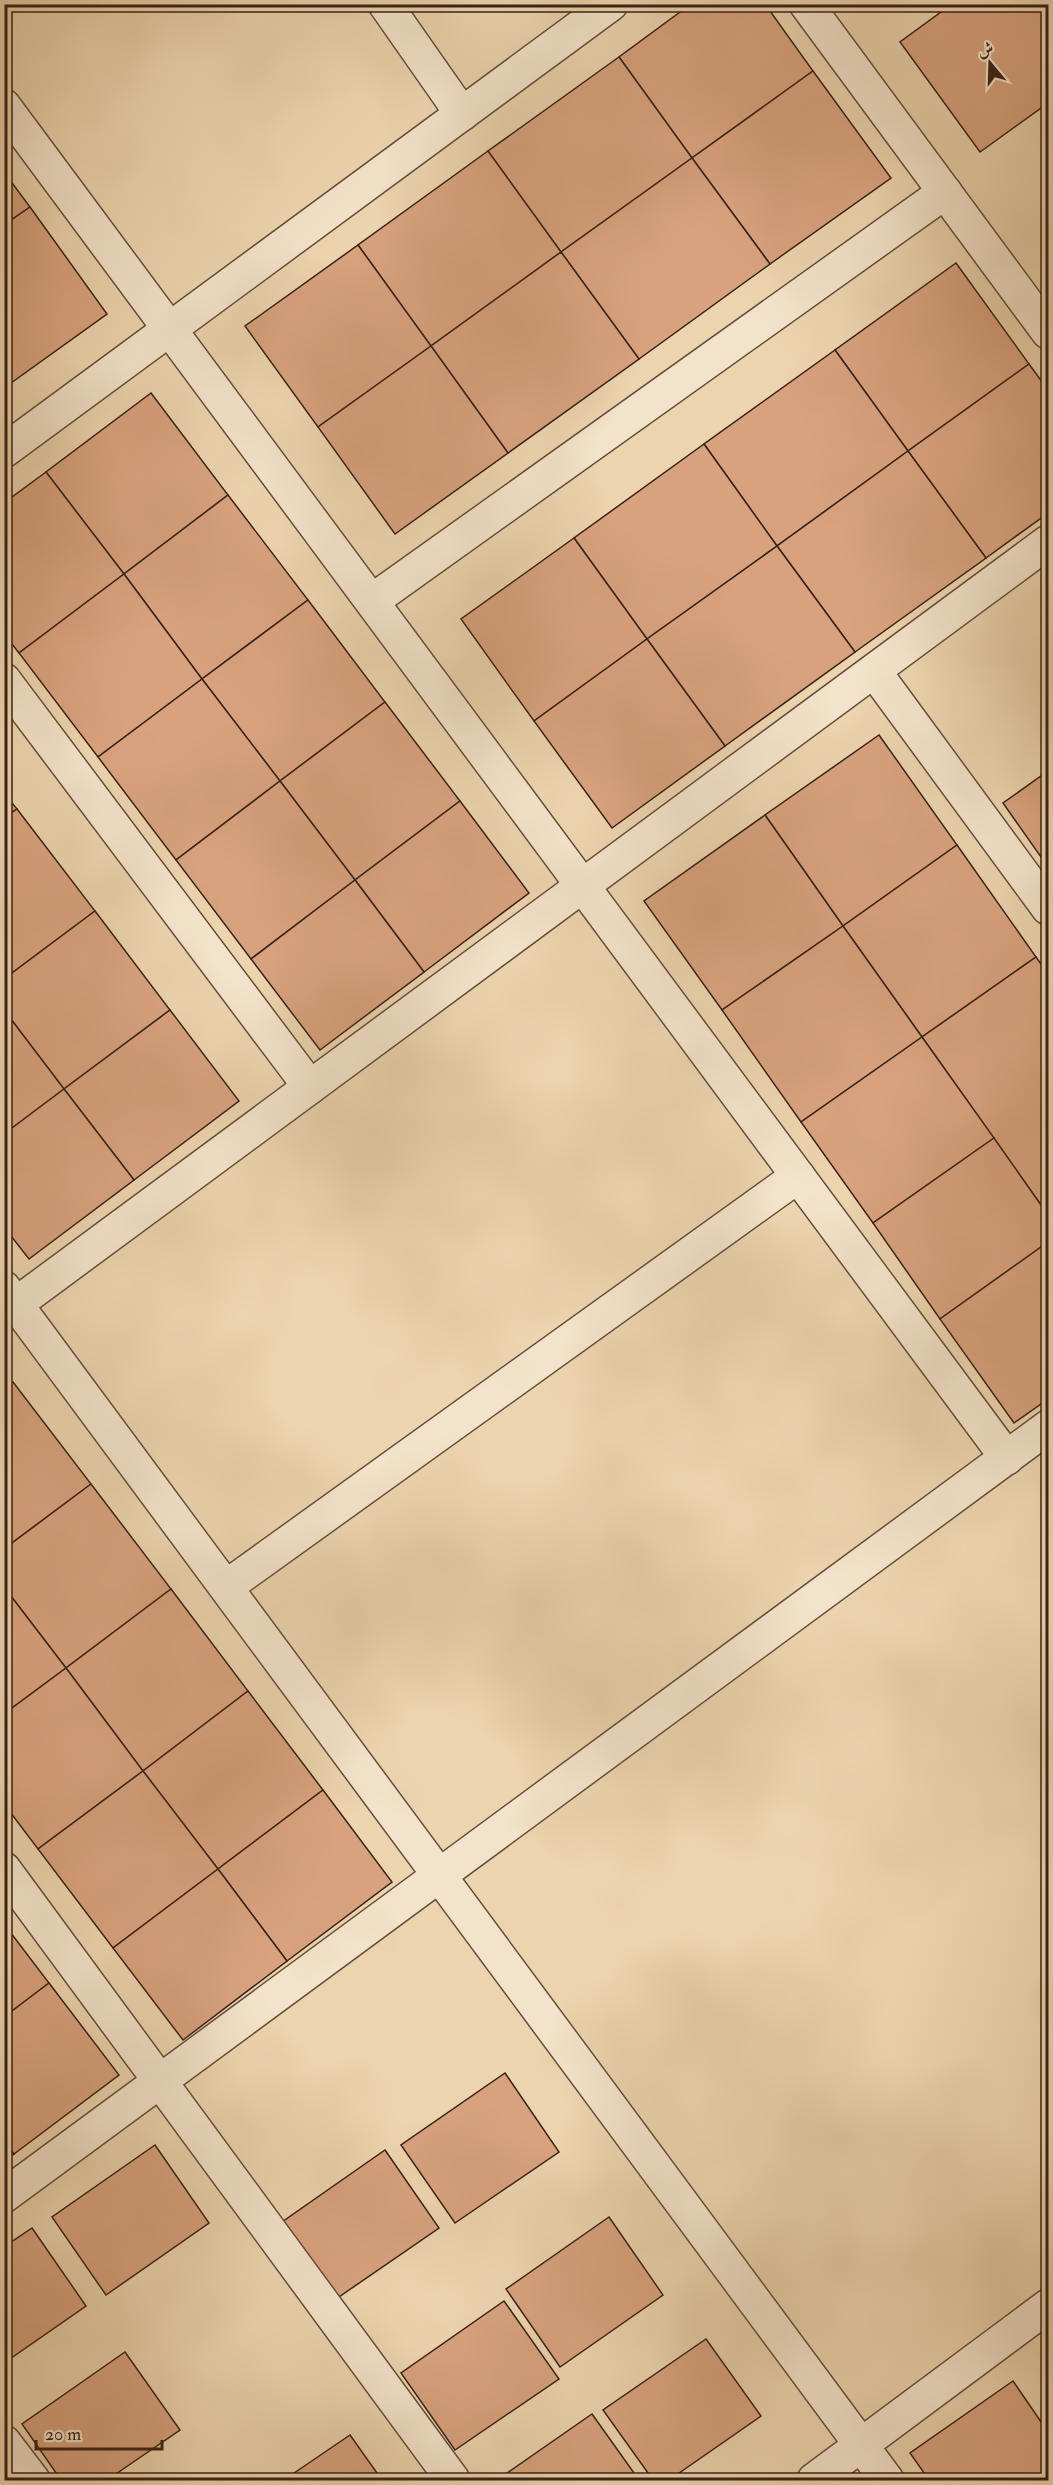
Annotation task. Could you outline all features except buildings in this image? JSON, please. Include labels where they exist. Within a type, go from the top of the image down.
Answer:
[{"type":"street","points":[[385,4],[462,114]]},
{"type":"street","points":[[4,451],[611,4]]},
{"type":"street","points":[[806,4],[1048,332]]},
{"type":"street","points":[[4,106],[1007,1458]]},
{"type":"street","points":[[372,601],[945,192]]},
{"type":"street","points":[[887,2481],[226,1587],[8,1302],[310,1087],[1048,542]]},
{"type":"street","points":[[874,671],[1048,908]]},
{"type":"street","points":[[4,680],[310,1087]]},
{"type":"street","points":[[226,1587],[798,1176]]},
{"type":"street","points":[[4,2196],[1048,1427]]},
{"type":"street","points":[[4,1869],[453,2481]]},
{"type":"street","points":[[814,2481],[1048,2306]]},
{"type":"street","points":[[4,2442],[33,2481]]}]
